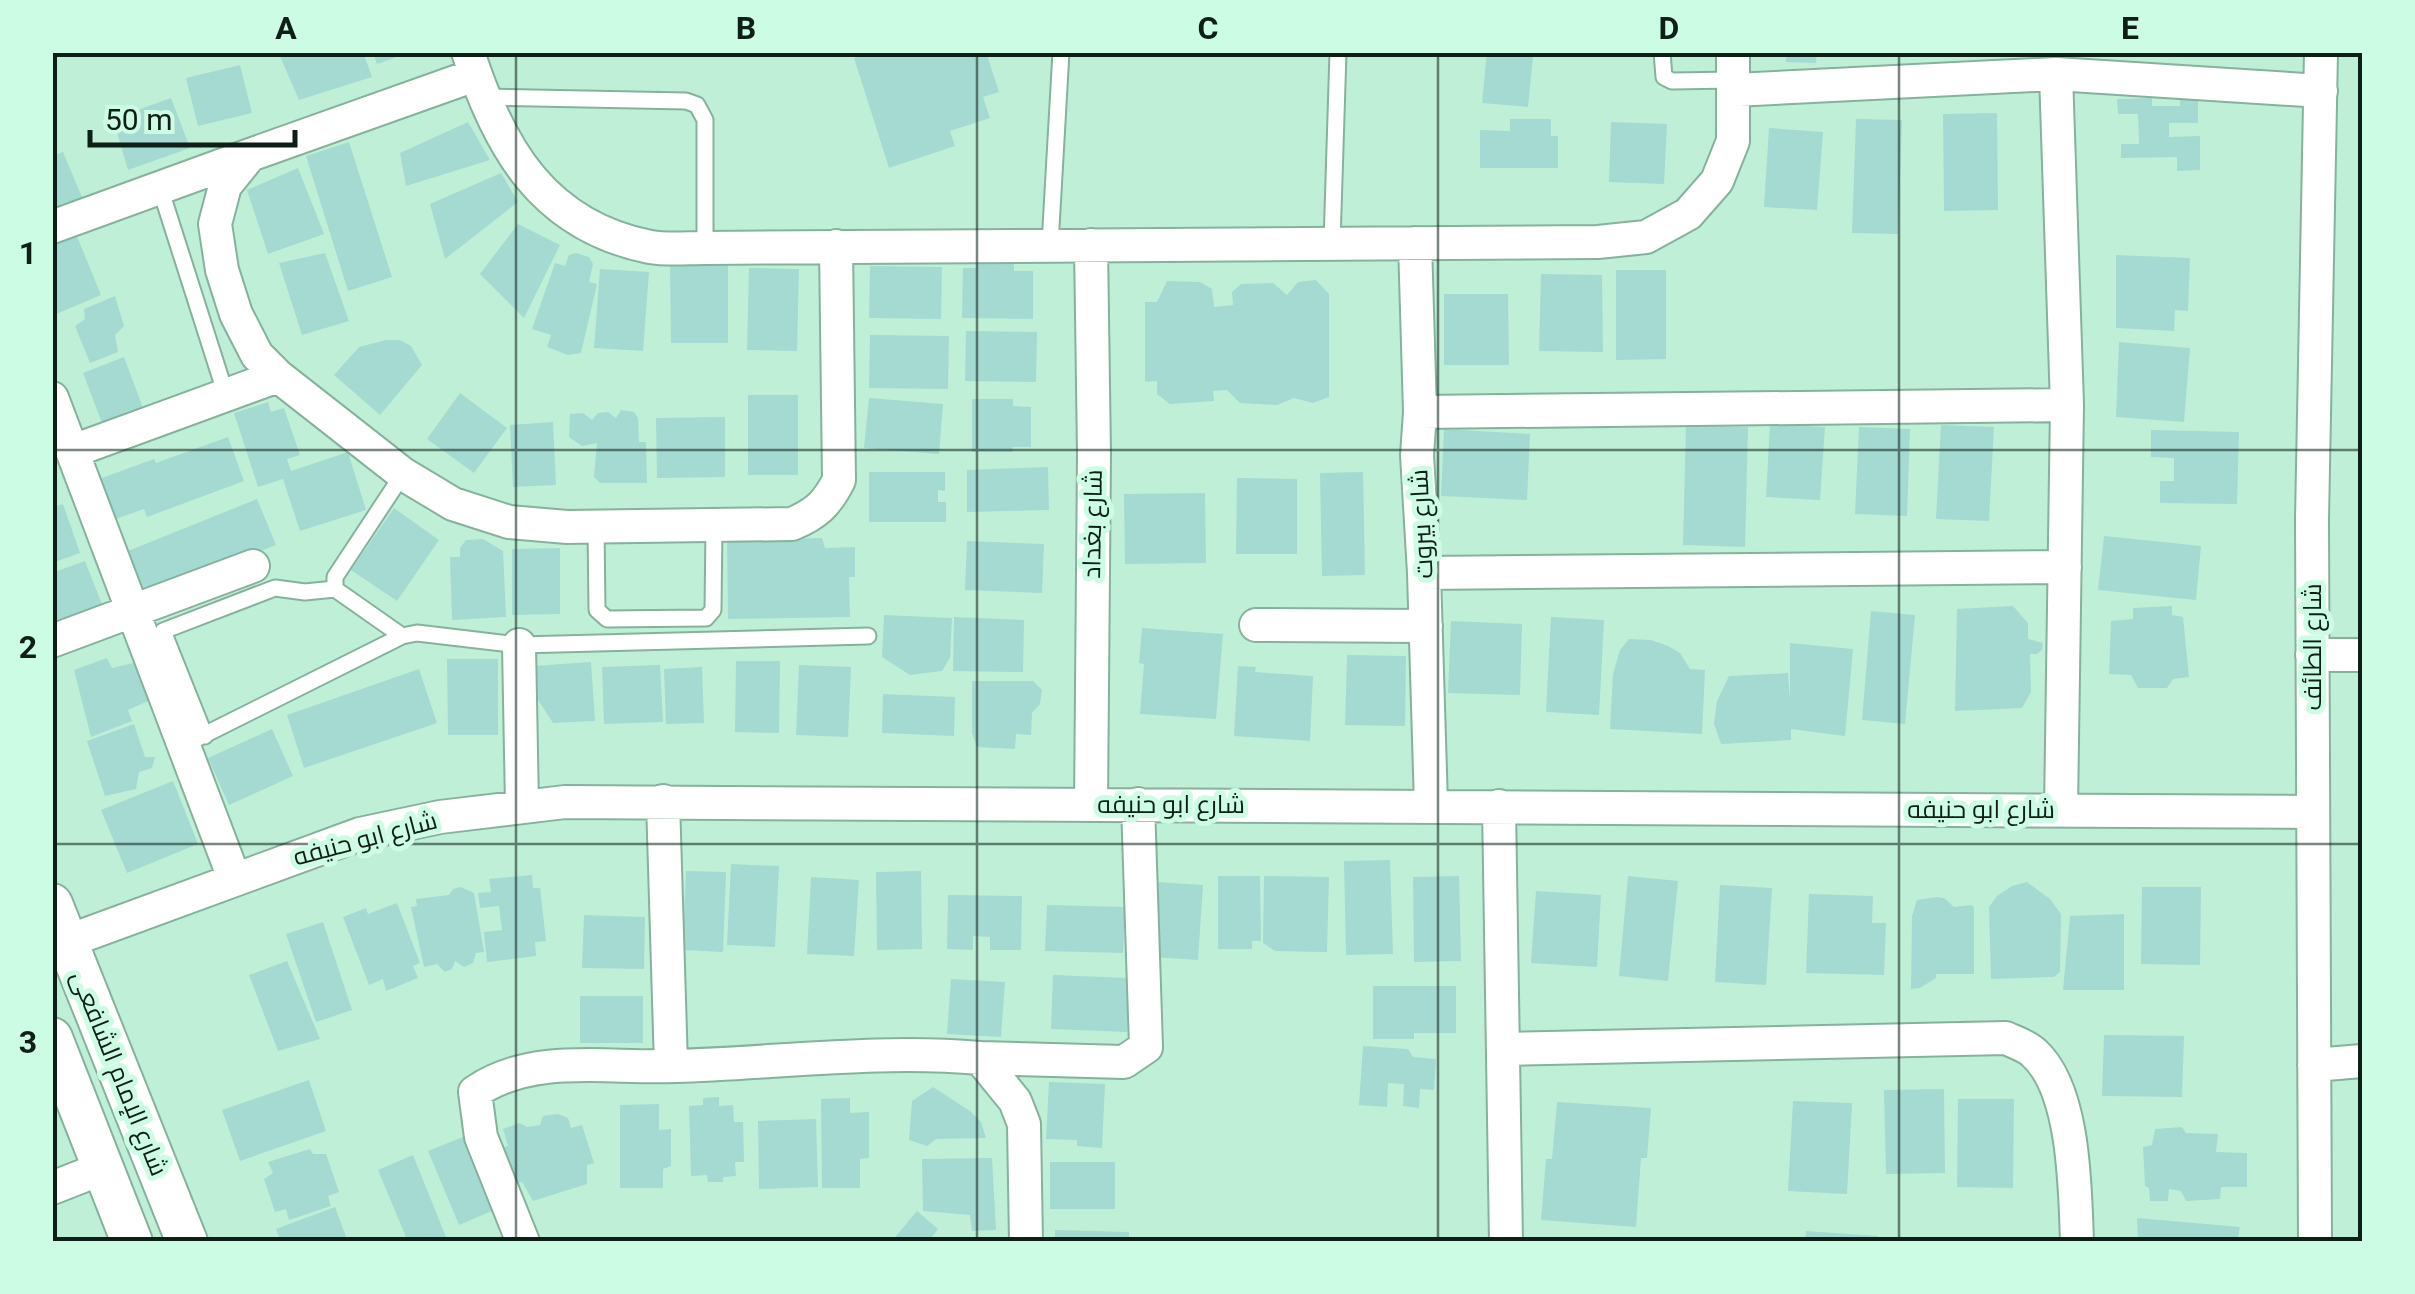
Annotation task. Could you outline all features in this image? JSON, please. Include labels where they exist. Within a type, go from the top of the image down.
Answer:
[{"type":"street","name":"شارع الطائف","points":[[2315,1242],[2312,519],[2320,52]]},
{"type":"street","points":[[52,227],[476,75],[499,130],[524,174],[561,209],[605,234],[654,248],[1598,242],[1646,237],[1688,214],[1717,181],[1733,141],[1733,74],[2056,74],[2320,91]]},
{"type":"street","points":[[2056,74],[2067,405],[2061,810]]},
{"type":"street","points":[[250,155],[224,186],[215,224],[222,270],[236,314],[258,354],[278,376],[403,474],[453,504],[509,522],[596,526],[792,524],[812,516],[829,500],[839,480],[836,246]]},
{"type":"street","name":"شارع بيروت","points":[[1415,243],[1420,412],[1417,454],[1431,805]]},
{"type":"street","name":"شارع بغداد","points":[[1091,245],[1091,804]]},
{"type":"street","points":[[73,451],[278,376]]},
{"type":"street","points":[[52,398],[134,611],[195,741],[234,878]]},
{"type":"street","points":[[1420,412],[2067,405]]},
{"type":"street","points":[[52,641],[253,566]]},
{"type":"street","points":[[1424,573],[2064,566]]},
{"type":"street","points":[[1256,625],[1426,626]]},
{"type":"street","points":[[519,645],[522,806]]},
{"type":"street","points":[[2312,654],[2362,655]]},
{"type":"street","points":[[663,801],[671,1066]]},
{"type":"street","name":"شارع ابو حنيفه","points":[[60,944],[360,834],[440,817],[522,806],[663,801],[2313,812]]},
{"type":"street","points":[[524,1242],[480,1138],[474,1092],[494,1078],[570,1064],[671,1066],[900,1054],[1124,1062],[1146,1048],[1138,804]]},
{"type":"street","points":[[1499,806],[1506,1242]]},
{"type":"street","name":"شارع الإمام الشافعى","points":[[52,904],[60,944],[187,1242]]},
{"type":"street","name":"شارع الإمام الشافعى","points":[[52,1038],[132,1242]]},
{"type":"street","points":[[1503,1049],[2006,1038],[2034,1052],[2056,1084],[2072,1159],[2077,1242]]},
{"type":"street","points":[[980,1058],[1016,1101],[1024,1124],[1026,1242]]},
{"type":"street","points":[[2314,1065],[2362,1062]]},
{"type":"street","points":[[52,1188],[103,1168]]},
{"type":"lane","points":[[1050,245],[1061,52]]},
{"type":"lane","points":[[1332,244],[1338,52]]},
{"type":"lane","points":[[1662,52],[1664,77],[1672,81],[1733,74]]},
{"type":"lane","points":[[476,75],[696,105],[705,120],[705,248]]},
{"type":"lane","points":[[160,188],[226,395]]},
{"type":"lane","points":[[335,589],[336,577],[403,474]]},
{"type":"lane","points":[[596,526],[597,610],[607,619],[706,618],[713,610],[714,525]]},
{"type":"lane","points":[[402,636],[335,589],[305,592],[275,588],[163,631],[195,741],[402,636],[417,634],[519,645],[868,636]]},
{"type":"building","points":[[278,52],[363,52],[372,77],[299,100]]},
{"type":"building","points":[[373,52],[408,52],[408,53],[377,64]]},
{"type":"building","points":[[871,52],[966,52],[967,56],[986,52],[999,92],[983,97],[990,118],[950,131],[955,146],[889,168],[854,58]]},
{"type":"building","points":[[1487,52],[1533,56],[1528,107],[1482,103]]},
{"type":"building","points":[[1786,52],[1817,52],[1816,63],[1786,62]]},
{"type":"building","points":[[240,65],[252,113],[198,126],[186,78]]},
{"type":"building","points":[[2180,94],[2198,94],[2198,123],[2169,123],[2169,137],[2200,136],[2200,170],[2177,171],[2177,157],[2121,158],[2121,144],[2139,144],[2138,114],[2118,114],[2117,99],[2152,98],[2152,106],[2180,106]]},
{"type":"building","points":[[171,98],[190,148],[128,170],[113,119]]},
{"type":"building","points":[[1997,113],[1998,210],[1944,211],[1943,114]]},
{"type":"building","points":[[1510,119],[1551,119],[1551,136],[1558,136],[1558,168],[1480,168],[1480,130],[1510,131]]},
{"type":"building","points":[[1856,119],[1902,120],[1898,234],[1852,233]]},
{"type":"building","points":[[468,122],[490,160],[406,186],[400,153]]},
{"type":"building","points":[[1611,122],[1667,124],[1664,184],[1609,182]]},
{"type":"building","points":[[1769,128],[1823,132],[1817,210],[1764,207]]},
{"type":"building","points":[[349,142],[392,277],[348,291],[306,156]]},
{"type":"building","points":[[63,152],[84,202],[52,214],[52,156]]},
{"type":"building","points":[[298,168],[324,234],[268,254],[247,190]]},
{"type":"building","points":[[501,173],[518,202],[445,259],[430,204]]},
{"type":"building","points":[[518,224],[560,245],[524,318],[480,274]]},
{"type":"building","points":[[74,229],[101,295],[54,315],[52,238]]},
{"type":"building","points":[[325,253],[349,321],[302,335],[279,263]]},
{"type":"building","points":[[569,255],[589,257],[593,264],[589,282],[597,284],[581,353],[568,355],[547,347],[551,335],[532,329],[555,263],[565,266]]},
{"type":"building","points":[[2116,255],[2190,258],[2188,311],[2175,310],[2174,331],[2116,328]]},
{"type":"building","points":[[977,261],[1014,262],[1014,271],[1033,271],[1033,319],[962,318],[963,268],[976,268]]},
{"type":"building","points":[[670,265],[728,265],[728,343],[671,343]]},
{"type":"building","points":[[870,266],[942,267],[941,319],[869,318]]},
{"type":"building","points":[[749,268],[799,269],[797,351],[747,350]]},
{"type":"building","points":[[600,269],[649,272],[643,351],[594,348]]},
{"type":"building","points":[[1616,270],[1666,270],[1666,359],[1616,360]]},
{"type":"building","points":[[1541,274],[1602,275],[1603,352],[1539,351]]},
{"type":"building","points":[[1316,280],[1329,294],[1329,397],[1313,403],[1294,398],[1277,405],[1240,403],[1227,390],[1213,391],[1214,401],[1170,404],[1157,394],[1157,381],[1145,382],[1145,302],[1157,302],[1167,281],[1200,282],[1212,289],[1214,307],[1233,305],[1232,292],[1241,284],[1273,283],[1287,295],[1298,282]]},
{"type":"building","points":[[1444,294],[1508,294],[1509,365],[1444,365]]},
{"type":"building","points":[[115,296],[124,326],[115,335],[118,352],[90,363],[75,326],[85,319],[84,309]]},
{"type":"building","points":[[966,331],[1037,332],[1036,382],[965,381]]},
{"type":"building","points":[[870,335],[949,336],[948,389],[869,388]]},
{"type":"building","points":[[400,340],[411,346],[422,365],[380,415],[334,375],[359,347]]},
{"type":"building","points":[[2119,342],[2190,348],[2184,422],[2116,417]]},
{"type":"building","points":[[124,357],[146,416],[105,431],[83,373]]},
{"type":"building","points":[[460,393],[507,428],[474,473],[427,439]]},
{"type":"building","points":[[748,395],[798,395],[798,475],[748,475]]},
{"type":"building","points":[[869,398],[943,404],[939,454],[864,448]]},
{"type":"building","points":[[972,399],[1013,399],[1013,406],[1031,407],[1031,447],[1012,447],[1013,452],[972,452]]},
{"type":"building","points":[[268,402],[271,412],[284,408],[300,455],[287,459],[291,471],[348,452],[366,510],[300,531],[283,479],[258,487],[234,413]]},
{"type":"building","points":[[621,410],[634,412],[638,418],[639,442],[646,442],[647,483],[600,483],[594,477],[597,443],[582,446],[569,437],[570,414],[583,413],[592,420],[598,413],[608,412],[616,418]]},
{"type":"building","points":[[725,417],[725,477],[657,478],[656,418]]},
{"type":"building","points":[[553,422],[556,485],[513,487],[510,425]]},
{"type":"building","points":[[1770,424],[1825,427],[1820,500],[1766,497]]},
{"type":"building","points":[[1941,425],[1994,427],[1989,521],[1936,519]]},
{"type":"building","points":[[1686,426],[1748,427],[1745,547],[1683,545]]},
{"type":"building","points":[[1859,427],[1910,429],[1907,516],[1855,514]]},
{"type":"building","points":[[1444,429],[1530,434],[1527,500],[1441,496]]},
{"type":"building","points":[[2151,430],[2239,432],[2237,504],[2160,503],[2160,481],[2174,481],[2174,458],[2151,457]]},
{"type":"building","points":[[228,437],[244,481],[147,517],[144,509],[113,520],[99,479]]},
{"type":"building","points":[[1048,467],[1049,510],[967,512],[967,470]]},
{"type":"building","points":[[869,472],[945,472],[945,491],[938,490],[938,502],[946,502],[946,522],[869,522]]},
{"type":"building","points":[[1363,472],[1365,575],[1322,576],[1320,473]]},
{"type":"building","points":[[1237,478],[1297,479],[1297,554],[1236,554]]},
{"type":"building","points":[[1205,493],[1206,563],[1125,564],[1124,494]]},
{"type":"building","points":[[257,499],[276,545],[142,599],[123,553]]},
{"type":"building","points":[[63,504],[80,553],[52,563],[52,507]]},
{"type":"building","points":[[394,508],[439,540],[397,601],[351,570]]},
{"type":"building","points":[[2104,536],[2201,546],[2196,600],[2098,590]]},
{"type":"building","points":[[822,538],[825,548],[855,547],[855,577],[849,577],[850,617],[728,619],[727,540]]},
{"type":"building","points":[[483,539],[503,551],[506,617],[452,620],[450,557],[460,557],[466,540]]},
{"type":"building","points":[[967,541],[1044,544],[1042,593],[965,590]]},
{"type":"building","points":[[560,548],[560,614],[512,615],[512,549]]},
{"type":"building","points":[[85,561],[105,612],[52,631],[52,573]]},
{"type":"building","points":[[2013,606],[2028,623],[2028,639],[2043,643],[2042,650],[2030,654],[2031,692],[2022,708],[1955,711],[1957,609]]},
{"type":"building","points":[[2172,606],[2172,615],[2183,617],[2189,677],[2173,679],[2167,688],[2138,688],[2131,675],[2109,674],[2111,621],[2133,619],[2133,608]]},
{"type":"building","points":[[1871,611],[1915,615],[1905,724],[1862,720]]},
{"type":"building","points":[[884,615],[952,618],[950,658],[942,671],[910,675],[882,657]]},
{"type":"building","points":[[954,617],[1024,620],[1023,672],[953,671]]},
{"type":"building","points":[[1551,617],[1604,620],[1599,715],[1546,712]]},
{"type":"building","points":[[1451,621],[1522,624],[1520,695],[1448,693]]},
{"type":"building","points":[[1142,628],[1223,634],[1216,719],[1140,714]]},
{"type":"building","points":[[1629,639],[1668,646],[1680,653],[1690,669],[1705,670],[1702,734],[1610,729],[1613,674],[1620,650]]},
{"type":"building","points":[[1790,643],[1853,649],[1845,736],[1791,729],[1791,740],[1721,744],[1714,724],[1717,701],[1729,676],[1788,673],[1790,701]]},
{"type":"building","points":[[1347,655],[1406,656],[1405,726],[1345,725]]},
{"type":"building","points":[[107,658],[112,668],[133,663],[157,697],[128,710],[132,721],[91,737],[74,670]]},
{"type":"building","points":[[447,659],[498,659],[498,735],[448,735]]},
{"type":"building","points":[[736,661],[780,661],[779,733],[735,732]]},
{"type":"building","points":[[591,662],[595,721],[553,723],[535,695],[533,666]]},
{"type":"building","points":[[660,665],[663,722],[604,724],[602,667]]},
{"type":"building","points":[[799,665],[851,667],[848,737],[796,735]]},
{"type":"building","points":[[1238,666],[1256,667],[1255,672],[1313,676],[1310,741],[1234,736]]},
{"type":"building","points":[[702,667],[704,723],[666,724],[664,669]]},
{"type":"building","points":[[419,669],[437,723],[304,768],[287,715]]},
{"type":"building","points":[[972,681],[1033,681],[1042,690],[1040,704],[1032,713],[1031,735],[1016,734],[1015,749],[977,747],[972,733]]},
{"type":"building","points":[[883,694],[955,697],[954,736],[882,733]]},
{"type":"building","points":[[134,724],[145,757],[155,757],[152,768],[139,772],[136,789],[105,796],[87,741]]},
{"type":"building","points":[[272,729],[293,776],[229,805],[208,758]]},
{"type":"building","points":[[173,781],[198,844],[127,873],[101,810]]},
{"type":"building","points":[[1390,860],[1393,954],[1346,955],[1344,861]]},
{"type":"building","points":[[731,864],[779,866],[775,947],[727,945]]},
{"type":"building","points":[[686,871],[726,872],[723,952],[683,950]]},
{"type":"building","points":[[921,871],[922,949],[877,950],[876,872]]},
{"type":"building","points":[[532,875],[533,888],[540,888],[546,941],[535,942],[536,956],[487,962],[484,932],[502,930],[499,906],[480,908],[478,893],[491,892],[489,879]]},
{"type":"building","points":[[1218,876],[1260,876],[1261,941],[1252,941],[1252,949],[1218,949]]},
{"type":"building","points":[[1264,876],[1329,877],[1327,952],[1275,951],[1263,943]]},
{"type":"building","points":[[1459,876],[1461,961],[1414,962],[1413,877]]},
{"type":"building","points":[[1628,876],[1678,881],[1668,981],[1619,976]]},
{"type":"building","points":[[811,877],[859,880],[854,956],[807,954]]},
{"type":"building","points":[[1156,882],[1203,885],[1198,960],[1153,957]]},
{"type":"building","points":[[2027,882],[2050,899],[2061,914],[2060,972],[2054,977],[1991,979],[1989,907],[2012,886]]},
{"type":"building","points":[[1720,885],[1772,888],[1766,985],[1715,982]]},
{"type":"building","points":[[461,887],[474,893],[484,952],[476,953],[473,963],[464,967],[455,961],[452,969],[445,972],[437,964],[424,967],[411,907],[417,906],[416,899],[449,895]]},
{"type":"building","points":[[2142,887],[2201,887],[2200,965],[2141,964]]},
{"type":"building","points":[[1536,891],[1601,895],[1597,967],[1531,963]]},
{"type":"building","points":[[1809,894],[1873,896],[1872,923],[1886,923],[1884,975],[1806,973]]},
{"type":"building","points":[[948,895],[1022,896],[1021,950],[990,950],[990,937],[973,936],[973,950],[947,949]]},
{"type":"building","points":[[1937,897],[1954,907],[1974,908],[1974,974],[1936,974],[1936,978],[1920,988],[1911,989],[1912,916],[1917,900]]},
{"type":"building","points":[[397,903],[420,963],[413,966],[418,978],[386,991],[383,979],[369,985],[343,917],[366,908],[368,914]]},
{"type":"building","points":[[1047,905],[1125,907],[1123,953],[1045,951]]},
{"type":"building","points":[[2124,914],[2124,990],[2063,990],[2070,916]]},
{"type":"building","points":[[584,915],[645,917],[644,969],[582,968]]},
{"type":"building","points":[[323,922],[352,1010],[316,1022],[286,934]]},
{"type":"building","points":[[287,961],[320,1039],[278,1051],[249,975]]},
{"type":"building","points":[[1053,975],[1129,978],[1127,1032],[1051,1029]]},
{"type":"building","points":[[951,979],[1005,982],[1001,1037],[947,1034]]},
{"type":"building","points":[[1373,986],[1456,986],[1456,1033],[1414,1033],[1414,1039],[1373,1039]]},
{"type":"building","points":[[580,996],[643,996],[643,1043],[580,1043]]},
{"type":"building","points":[[2104,1035],[2184,1036],[2182,1097],[2102,1096]]},
{"type":"building","points":[[1363,1046],[1408,1049],[1413,1057],[1436,1059],[1434,1090],[1420,1089],[1419,1108],[1403,1106],[1404,1084],[1388,1083],[1387,1107],[1359,1105]]},
{"type":"building","points":[[309,1080],[326,1131],[240,1161],[222,1110]]},
{"type":"building","points":[[1049,1082],[1105,1084],[1102,1148],[1077,1146],[1077,1140],[1046,1139]]},
{"type":"building","points":[[933,1087],[970,1111],[981,1122],[986,1138],[936,1139],[927,1146],[909,1140],[912,1101]]},
{"type":"building","points":[[1944,1089],[1945,1173],[1886,1174],[1884,1090]]},
{"type":"building","points":[[719,1097],[719,1106],[733,1105],[734,1122],[743,1122],[744,1162],[735,1162],[736,1176],[723,1177],[723,1182],[708,1182],[707,1175],[691,1176],[689,1106],[703,1105],[703,1098]]},
{"type":"building","points":[[850,1098],[850,1113],[869,1112],[869,1158],[860,1159],[860,1188],[822,1188],[821,1099]]},
{"type":"building","points":[[1958,1099],[2014,1099],[2013,1188],[1957,1187]]},
{"type":"building","points":[[1793,1101],[1852,1103],[1847,1194],[1788,1191]]},
{"type":"building","points":[[1557,1102],[1651,1108],[1647,1158],[1641,1158],[1636,1227],[1541,1220],[1546,1159],[1552,1159]]},
{"type":"building","points":[[659,1104],[659,1130],[671,1129],[671,1166],[663,1169],[663,1188],[620,1188],[620,1105]]},
{"type":"building","points":[[558,1114],[568,1118],[571,1128],[582,1125],[594,1163],[587,1165],[587,1184],[533,1201],[522,1182],[511,1185],[499,1149],[508,1146],[503,1129],[519,1123],[527,1127],[540,1125],[543,1116]]},
{"type":"building","points":[[816,1119],[818,1187],[759,1189],[758,1121]]},
{"type":"building","points":[[2182,1127],[2186,1133],[2218,1134],[2216,1152],[2247,1153],[2247,1187],[2221,1187],[2220,1199],[2186,1201],[2181,1191],[2169,1189],[2168,1201],[2150,1201],[2149,1188],[2145,1186],[2143,1147],[2152,1145],[2155,1129]]},
{"type":"building","points":[[468,1135],[499,1208],[459,1225],[428,1151]]},
{"type":"building","points":[[310,1149],[313,1154],[326,1154],[339,1192],[328,1196],[331,1206],[289,1220],[286,1209],[275,1212],[264,1179],[273,1173],[268,1162]]},
{"type":"building","points":[[413,1155],[448,1242],[408,1242],[378,1170]]},
{"type":"building","points":[[992,1158],[996,1230],[972,1231],[970,1215],[923,1211],[922,1159]]},
{"type":"building","points":[[1050,1162],[1115,1162],[1115,1209],[1050,1209]]},
{"type":"building","points":[[335,1207],[348,1242],[281,1242],[276,1229]]},
{"type":"building","points":[[917,1211],[938,1229],[932,1237],[938,1242],[891,1242]]},
{"type":"building","points":[[2137,1218],[2240,1227],[2237,1242],[2138,1242]]},
{"type":"building","points":[[1055,1230],[1129,1232],[1129,1242],[1055,1242]]},
{"type":"building","points":[[1806,1231],[1878,1236],[1877,1242],[1805,1242]]}]
